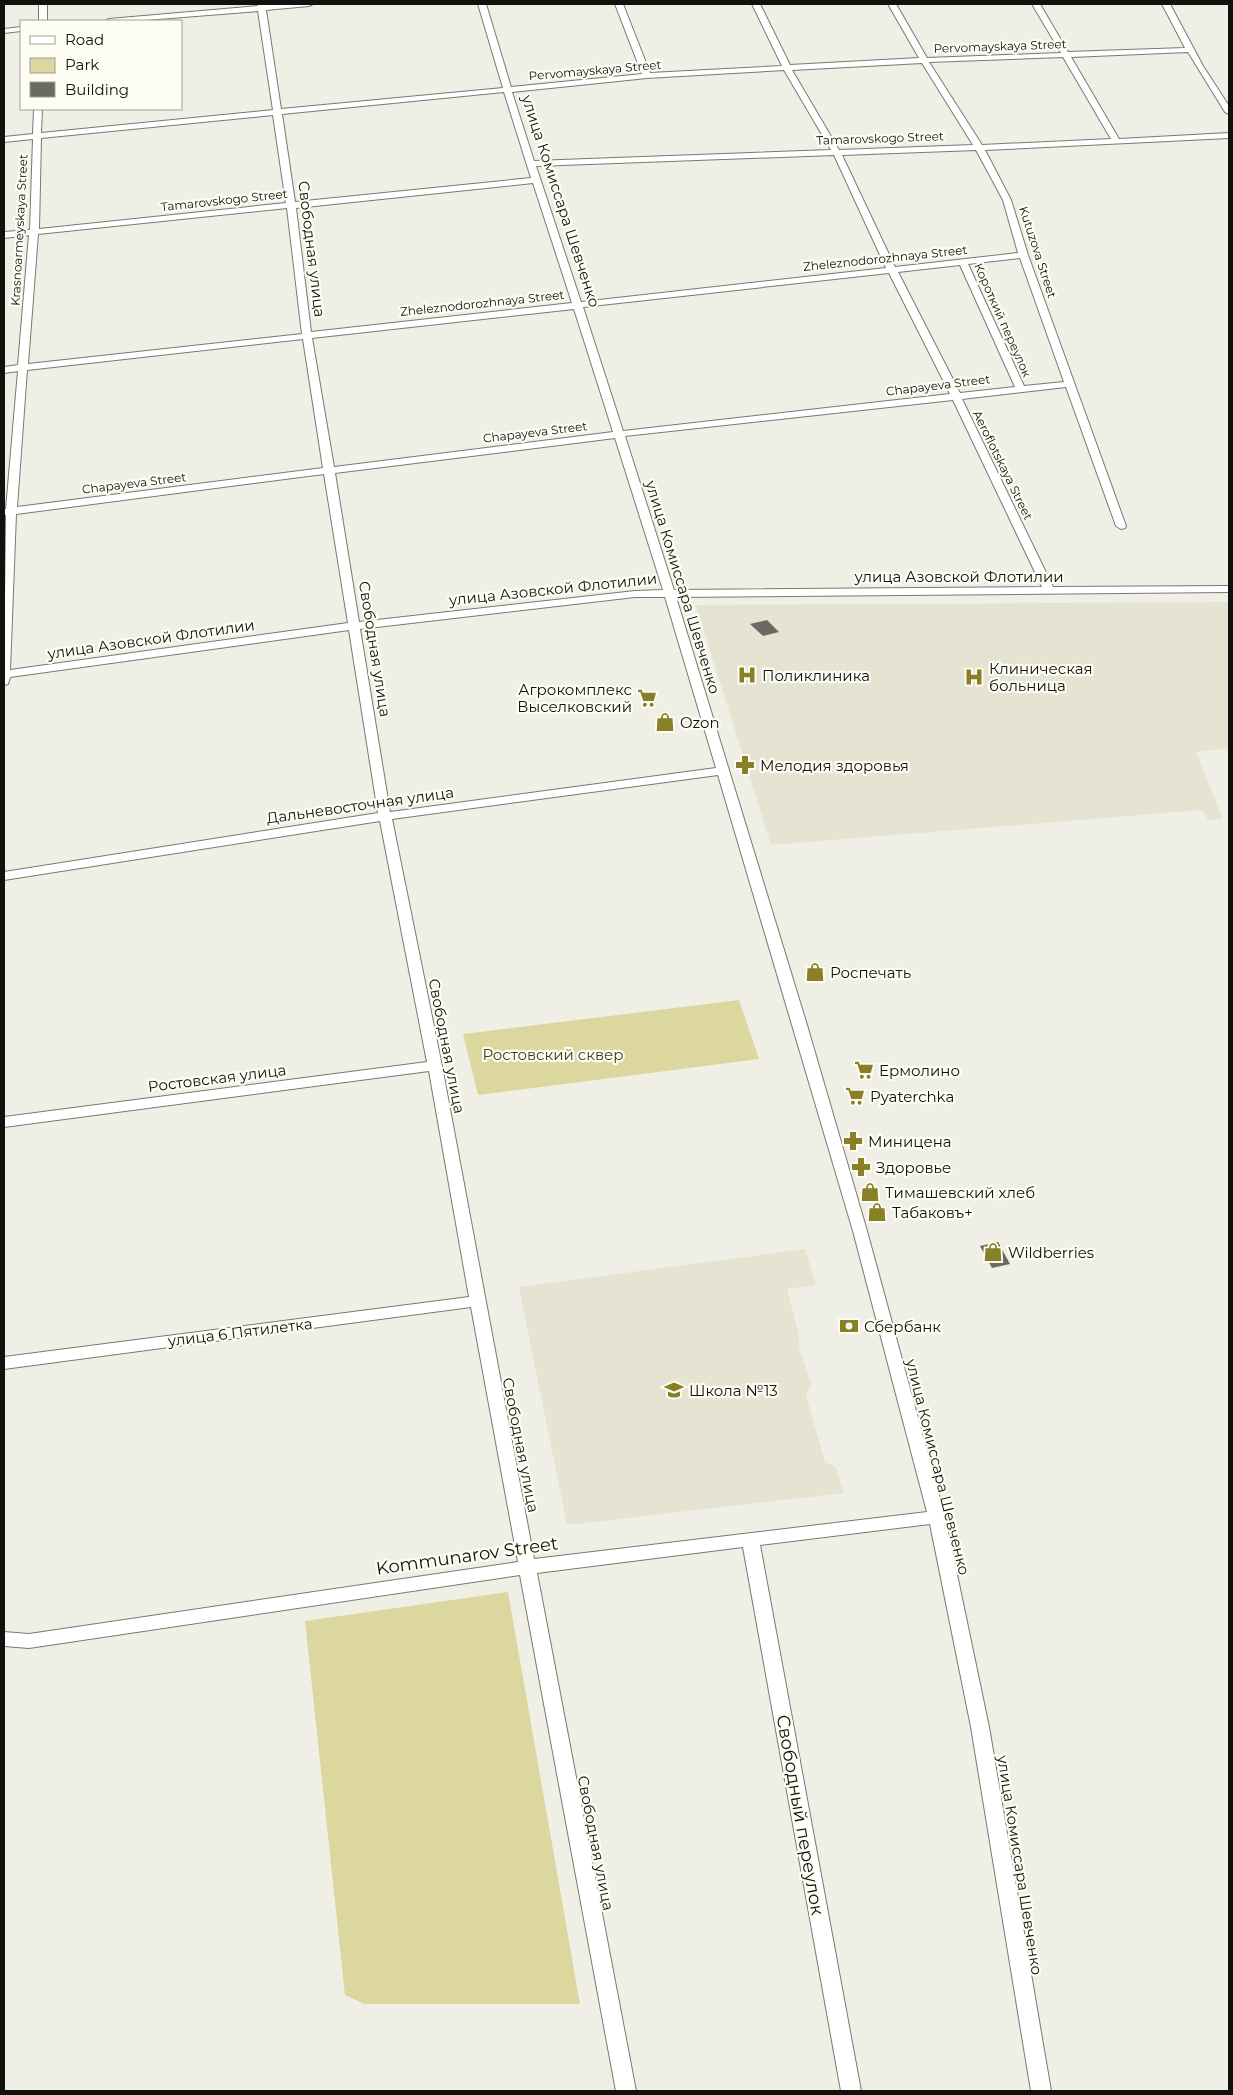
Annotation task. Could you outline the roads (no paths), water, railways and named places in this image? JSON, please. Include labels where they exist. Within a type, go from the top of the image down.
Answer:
[{"type":"street","points":[[43,4],[43,20]]},
{"type":"street","points":[[119,20],[261,6],[309,4]]},
{"type":"street","name":"улица Комиссара Шевченко","points":[[482,4],[521,134],[619,434],[668,592],[855,1213],[937,1517],[980,1728],[1041,2091]]},
{"type":"street","points":[[619,4],[647,76]]},
{"type":"street","name":"Aeroflotskaya Street","points":[[756,4],[787,68],[837,153],[1049,591]]},
{"type":"street","name":"Kutuzova Street","points":[[892,4],[924,60],[979,147],[1008,200],[1023,255],[1121,526]]},
{"type":"street","points":[[1036,4],[1117,142]]},
{"type":"street","points":[[1166,4],[1190,50],[1229,112]]},
{"type":"street","name":"Свободная улица","points":[[261,6],[291,205],[307,335],[385,816],[435,1066],[477,1301],[626,2091]]},
{"type":"street","points":[[4,30],[20,29]]},
{"type":"street","name":"Pervomayskaya Street","points":[[4,139],[647,76],[924,60],[1190,50]]},
{"type":"street","name":"Krasnoarmeyskaya Street","points":[[4,682],[7,511],[23,368],[34,232],[38,110]]},
{"type":"street","name":"Tamarovskogo Street","points":[[532,164],[992,148],[1229,136]]},
{"type":"street","name":"Tamarovskogo Street","points":[[4,235],[537,180]]},
{"type":"street","name":"Zheleznodorozhnaya Street","points":[[4,370],[1023,255]]},
{"type":"street","name":"Короткий переулок","points":[[963,262],[1020,388]]},
{"type":"street","name":"Chapayeva Street","points":[[7,511],[330,472],[619,434],[1020,388],[1071,384]]},
{"type":"street","name":"улица Азовской Флотилии","points":[[4,674],[354,626],[635,594],[668,592],[1229,589]]},
{"type":"street","name":"Дальневосточная улица","points":[[4,876],[385,816],[722,771]]},
{"type":"street","name":"Ростовская улица","points":[[4,1122],[435,1066]]},
{"type":"street","name":"улица 6 Пятилетка","points":[[4,1363],[477,1301]]},
{"type":"street","name":"Kommunarov Street","points":[[4,1639],[29,1641],[527,1567],[937,1517]]},
{"type":"street","name":"Свободный переулок","points":[[750,1539],[851,2091]]},
{"type":"place","name":"Поликлиника","points":[[747,675]]},
{"type":"place","name":"Клиническая больница","points":[[974,677]]},
{"type":"place","name":"Агрокомплекс Выселковский","points":[[647,698]]},
{"type":"place","name":"Ozon","points":[[665,722]]},
{"type":"place","name":"Мелодия здоровья","points":[[745,765]]},
{"type":"place","name":"Роспечать","points":[[815,972]]},
{"type":"place","name":"Ермолино","points":[[864,1070]]},
{"type":"place","name":"Pyaterchka","points":[[855,1096]]},
{"type":"place","name":"Миницена","points":[[853,1141]]},
{"type":"place","name":"Здоровье","points":[[861,1167]]},
{"type":"place","name":"Тимашевский хлеб","points":[[870,1192]]},
{"type":"place","name":"Табаковъ+","points":[[877,1212]]},
{"type":"place","name":"Wildberries","points":[[993,1252]]},
{"type":"place","name":"Сбербанк","points":[[849,1326]]},
{"type":"place","name":"Школа №13","points":[[674,1390]]},
{"type":"park label","name":"Ростовский сквер","points":[[553,1054]]}]
